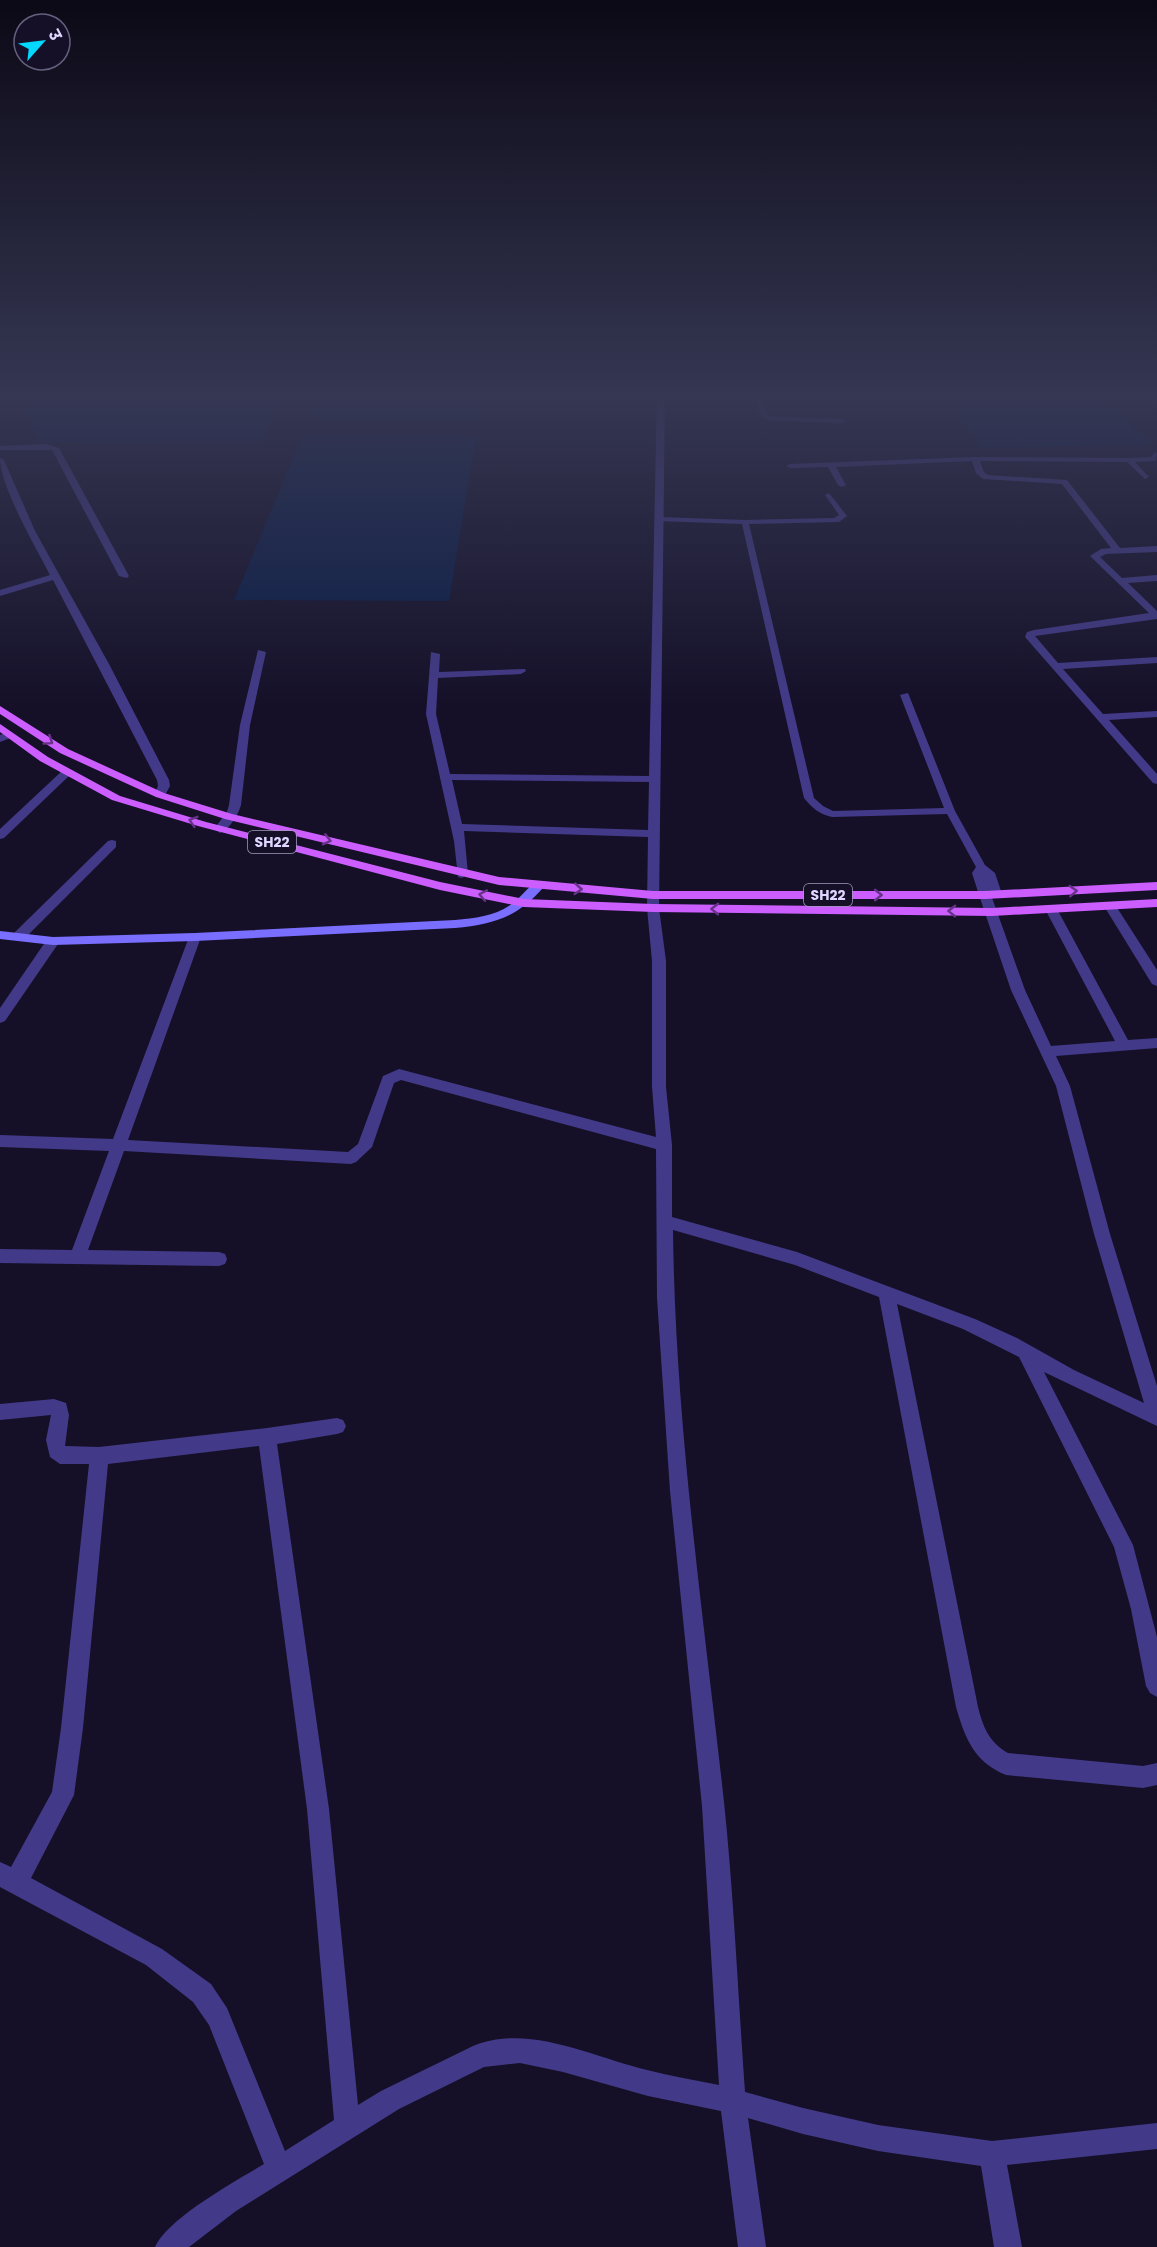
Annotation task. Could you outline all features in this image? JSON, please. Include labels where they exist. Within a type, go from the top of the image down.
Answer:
[{"type":"main road","name":"SH22","points":[[0,709],[64,752],[160,795],[229,818],[462,874],[653,902],[754,909],[992,912],[1157,903]]},
{"type":"main road","name":"SH22","points":[[3,733],[44,759],[116,798],[220,829],[440,886],[524,903],[653,902],[752,895],[991,895],[1157,886]]},
{"type":"main road","points":[[0,935],[53,940],[195,937],[488,921],[506,915],[524,903],[538,886]]},
{"type":"main road","points":[[752,895],[754,909]]},
{"type":"street","points":[[18,498],[55,576],[104,664],[163,780],[164,786],[160,795]]},
{"type":"street","points":[[82,498],[124,576]]},
{"type":"street","points":[[659,498],[653,902],[659,961],[659,1087],[664,1145],[665,1298],[679,1491],[712,1794],[733,2100],[752,2247]]},
{"type":"street","points":[[1079,498],[1119,551]]},
{"type":"street","points":[[1157,549],[1104,551],[1094,556],[1157,616]]},
{"type":"street","points":[[0,593],[55,576]]},
{"type":"street","points":[[1119,581],[1157,578]]},
{"type":"street","points":[[1155,775],[1032,640],[1030,634],[1157,616]]},
{"type":"street","points":[[220,829],[229,818],[235,805],[245,725],[261,652]]},
{"type":"street","points":[[435,654],[431,714],[462,851],[462,874]]},
{"type":"street","points":[[1057,666],[1157,660]]},
{"type":"street","points":[[434,675],[522,671]]},
{"type":"street","points":[[1102,717],[1157,714]]},
{"type":"street","points":[[0,835],[67,772]]},
{"type":"street","points":[[445,777],[655,779]]},
{"type":"street","points":[[457,827],[653,834]]},
{"type":"street","points":[[18,937],[112,844]]},
{"type":"street","points":[[991,895],[992,912],[1018,990],[1063,1086],[1102,1234],[1157,1417]]},
{"type":"street","points":[[1110,906],[1157,981]]},
{"type":"street","points":[[1051,909],[1124,1046]]},
{"type":"street","points":[[78,1256],[195,937]]},
{"type":"street","points":[[0,1018],[53,940]]},
{"type":"street","points":[[1048,1051],[1157,1043]]},
{"type":"street","points":[[0,1141],[351,1158],[359,1154],[364,1147],[388,1080],[399,1074],[664,1145]]},
{"type":"street","points":[[665,1221],[797,1259],[969,1324],[1025,1351],[1068,1376],[1157,1417]]},
{"type":"street","points":[[0,1256],[219,1259]]},
{"type":"street","points":[[886,1292],[967,1707],[976,1738],[990,1755],[1006,1764],[1143,1777],[1157,1774]]},
{"type":"street","points":[[1025,1351],[1123,1545],[1141,1609],[1157,1686]]},
{"type":"street","points":[[0,1412],[54,1407],[60,1409],[61,1420],[53,1445],[60,1455],[99,1456],[267,1437],[337,1425]]},
{"type":"street","points":[[267,1437],[318,1809],[347,2126]]},
{"type":"street","points":[[99,1456],[72,1728],[63,1795],[8,1879],[154,1957],[202,1993],[218,2017],[279,2169]]},
{"type":"street","points":[[169,2247],[193,2226],[390,2100],[482,2055],[520,2050],[563,2059],[648,2083],[733,2100],[802,2121],[878,2138],[992,2154],[1157,2136]]},
{"type":"street","points":[[992,2154],[1008,2247]]},
{"type":"lane","points":[[658,521],[836,520],[843,516],[831,498]]},
{"type":"lane","points":[[745,522],[809,798],[819,810],[832,814],[950,811]]},
{"type":"lane","points":[[904,695],[950,811],[981,867],[978,873],[991,895]]},
{"type":"water","points":[[277,498],[466,498],[449,601],[234,600]]}]
